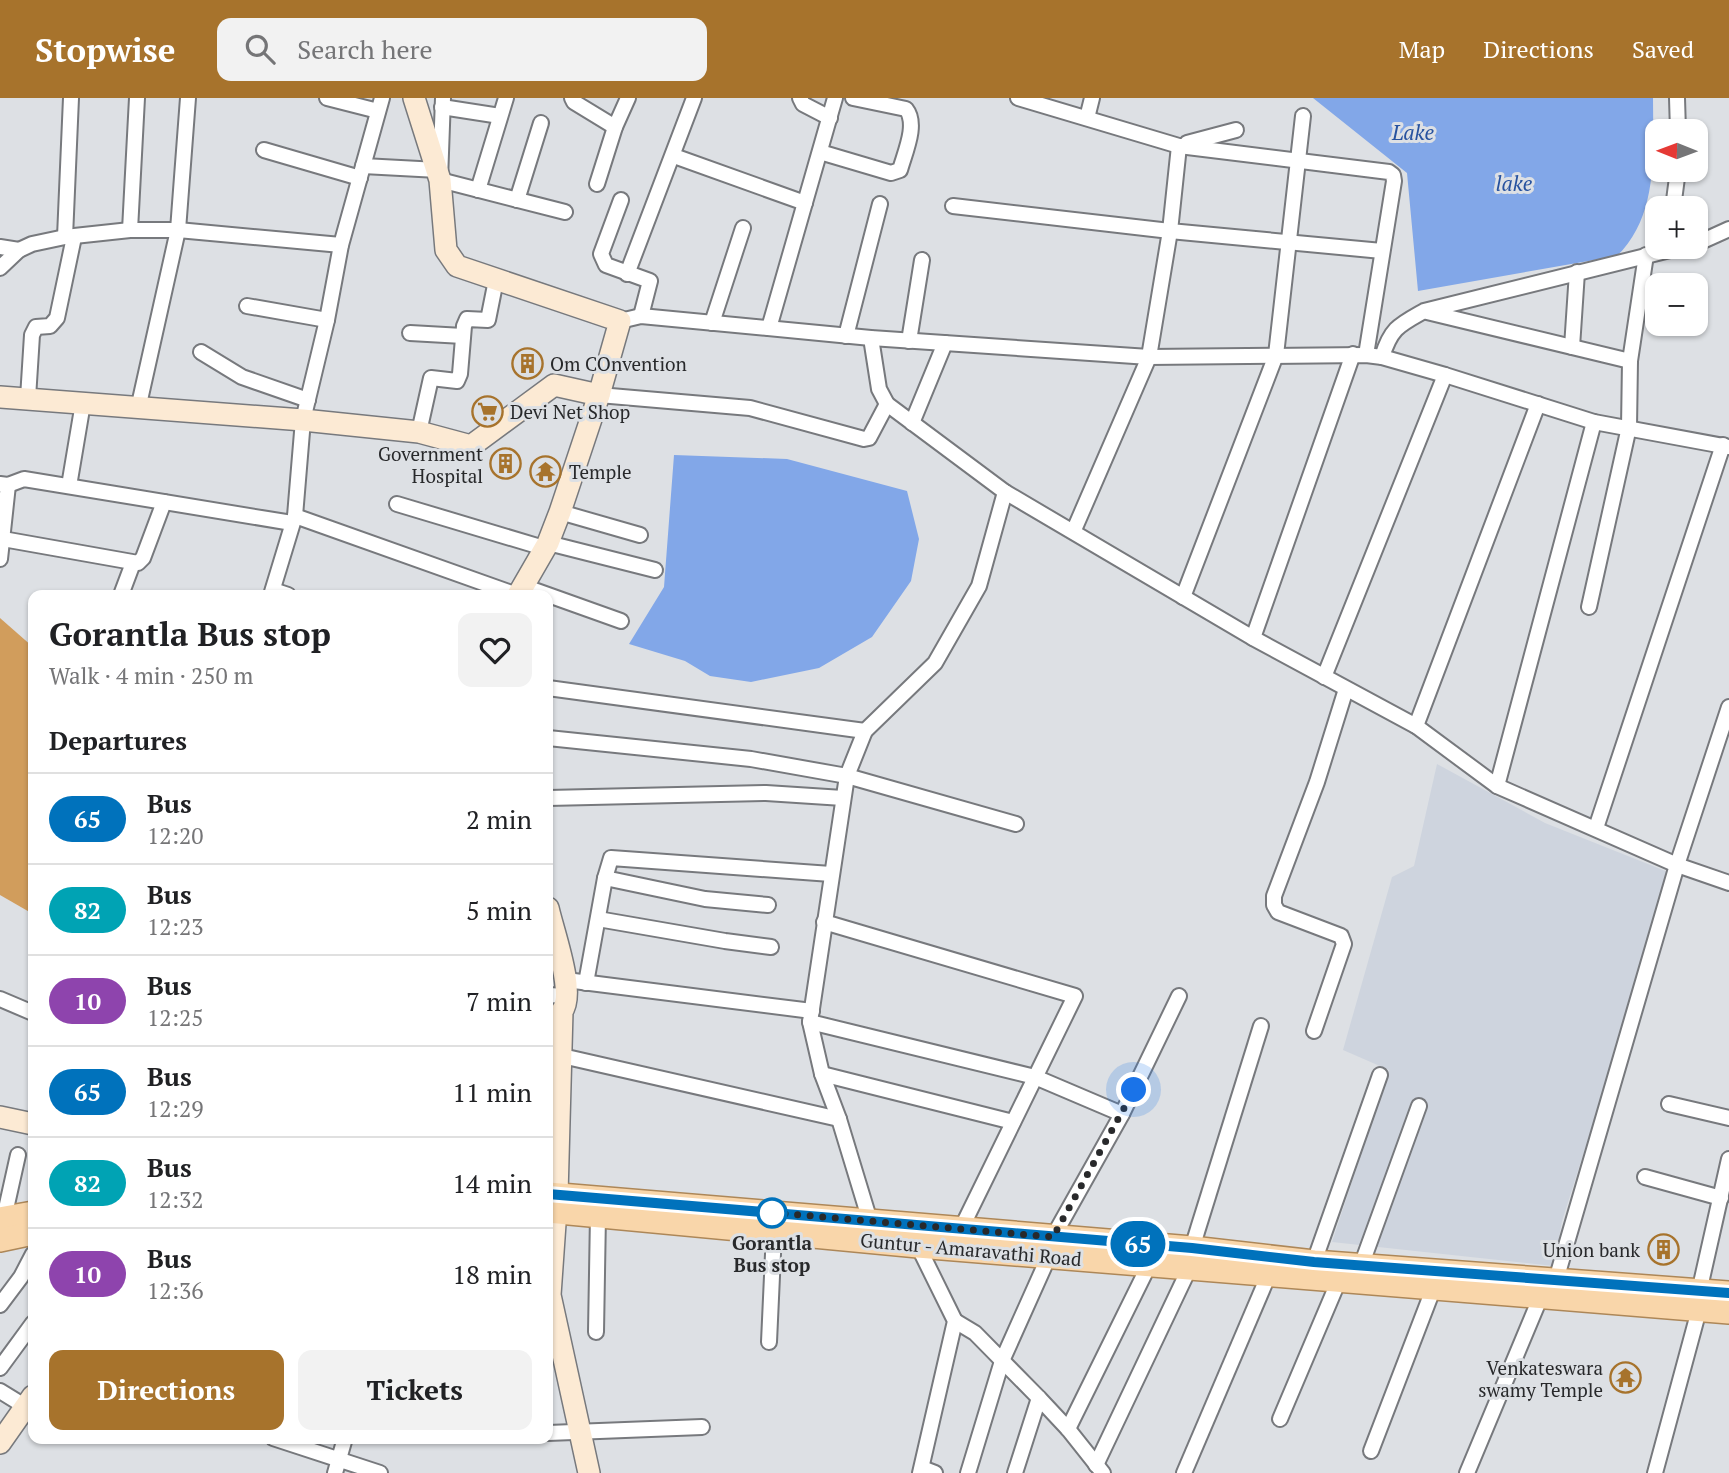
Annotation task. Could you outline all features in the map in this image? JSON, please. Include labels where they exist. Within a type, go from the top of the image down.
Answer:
[{"type":"main road","name":"Guntur - Amaravathi Road","points":[[557,1203],[870,1221],[961,1229],[1150,1263],[1191,1257],[1269,1274],[1339,1280],[1434,1287],[1549,1288]]},
{"type":"main road","name":"Guntur - Amaravathi Road","points":[[557,1203],[598,1215],[918,1246],[1051,1246],[1361,1266],[1549,1288],[1699,1301],[1729,1312]]},
{"type":"main road","points":[[1,1226],[28,1215]]},
{"type":"main road","points":[[1,1226],[28,1232]]},
{"type":"main road","name":"Guntur - Amaravathi Road","points":[[1699,1301],[1729,1293]]},
{"type":"street","points":[[28,398],[32,335],[36,327],[50,326],[57,318],[70,237],[71,98]]},
{"type":"street","points":[[130,230],[137,98]]},
{"type":"street","points":[[138,409],[178,230],[188,98]]},
{"type":"street","points":[[273,590],[293,520],[306,410],[341,245],[380,104],[327,98]]},
{"type":"street","points":[[414,98],[439,175]]},
{"type":"street","points":[[478,190],[506,98]]},
{"type":"street","points":[[572,98],[574,102],[615,127]]},
{"type":"street","points":[[597,184],[615,127],[628,98]]},
{"type":"street","points":[[627,274],[694,98]]},
{"type":"street","points":[[800,98],[803,104],[830,118]]},
{"type":"street","points":[[769,328],[835,98]]},
{"type":"street","points":[[820,152],[891,173],[900,170],[912,124],[911,115],[906,109],[853,98]]},
{"type":"street","points":[[1018,98],[1179,146],[1389,172],[1393,175],[1382,251],[1359,355],[1253,638]]},
{"type":"street","points":[[1087,118],[1092,98]]},
{"type":"street","points":[[1677,98],[1678,119]]},
{"type":"street","points":[[500,116],[442,103],[439,175],[446,250],[450,259],[457,266],[496,280],[631,318],[945,344],[1149,357],[1382,357],[1594,422],[1726,446],[1596,828]]},
{"type":"street","points":[[1183,597],[1276,355],[1303,116]]},
{"type":"street","points":[[517,200],[541,123]]},
{"type":"street","points":[[1179,146],[1236,130]]},
{"type":"street","points":[[1074,530],[1149,357],[1170,231],[1179,146]]},
{"type":"street","points":[[264,150],[361,172],[439,175],[478,190],[565,212]]},
{"type":"street","points":[[674,156],[805,203]]},
{"type":"street","points":[[520,590],[546,546],[599,396],[631,318],[650,281],[606,265],[601,254],[621,200]]},
{"type":"street","points":[[846,336],[880,204]]},
{"type":"street","points":[[953,206],[1170,231],[1382,251]]},
{"type":"street","points":[[712,323],[743,228]]},
{"type":"street","points":[[1708,239],[1729,229]]},
{"type":"street","points":[[0,268],[19,250],[32,244],[130,230],[178,230],[341,245]]},
{"type":"street","points":[[0,247],[19,250]]},
{"type":"street","points":[[1382,357],[1387,341],[1396,327],[1424,312],[1645,254]]},
{"type":"street","points":[[1589,607],[1629,428],[1630,361],[1645,259]]},
{"type":"street","points":[[909,341],[922,260]]},
{"type":"street","points":[[1572,347],[1577,272]]},
{"type":"street","points":[[419,432],[431,378],[457,381],[467,319],[488,320],[496,280]]},
{"type":"street","points":[[247,306],[327,320]]},
{"type":"street","points":[[1424,312],[1630,361]]},
{"type":"street","points":[[410,333],[463,336]]},
{"type":"street","points":[[871,338],[879,390],[887,404],[1005,492],[1074,530],[1253,638],[1416,726],[1497,786],[1677,865],[1729,883]]},
{"type":"street","points":[[912,423],[945,344]]},
{"type":"street","points":[[201,352],[306,410]]},
{"type":"street","points":[[1324,677],[1445,375]]},
{"type":"street","points":[[0,397],[138,409],[306,410],[419,432],[471,446],[554,385],[599,396],[750,408],[864,439],[873,433],[887,404]]},
{"type":"street","points":[[69,486],[83,404]]},
{"type":"street","points":[[1416,726],[1538,404]]},
{"type":"street","points":[[1497,786],[1594,422]]},
{"type":"street","points":[[0,559],[4,539],[4,485],[24,479],[293,520],[513,590]]},
{"type":"street","points":[[870,1221],[839,1119],[822,1074],[811,1016],[847,776],[865,730],[935,663],[979,586],[1005,492]]},
{"type":"street","points":[[4,539],[138,564],[144,558],[164,502]]},
{"type":"street","points":[[397,504],[546,546],[656,570]]},
{"type":"street","points":[[560,512],[640,535]]},
{"type":"street","points":[[123,590],[133,563]]},
{"type":"street","points":[[553,602],[621,621]]},
{"type":"street","points":[[553,689],[865,730]]},
{"type":"street","points":[[1314,1031],[1344,944],[1341,936],[1278,912],[1274,905],[1274,896],[1317,782],[1346,689]]},
{"type":"street","points":[[1469,1472],[1549,1288],[1677,865],[1729,707]]},
{"type":"street","points":[[553,739],[751,759],[847,776],[1016,824]]},
{"type":"street","points":[[553,798],[766,793],[843,798]]},
{"type":"street","points":[[563,986],[598,919],[609,860],[615,857],[831,874]]},
{"type":"street","points":[[605,878],[705,899],[768,905]]},
{"type":"street","points":[[598,919],[725,942],[771,947]]},
{"type":"street","points":[[824,922],[1075,996],[961,1229]]},
{"type":"street","points":[[553,934],[563,986],[553,1256]]},
{"type":"street","points":[[563,986],[811,1016],[1035,1077],[1122,1114]]},
{"type":"street","points":[[968,1473],[1002,1361],[1051,1246],[1122,1114],[1180,996]]},
{"type":"street","points":[[0,999],[28,1011]]},
{"type":"street","points":[[918,1246],[955,1321],[975,1333],[1039,1398],[1100,1469],[1191,1257],[1262,1026]]},
{"type":"street","points":[[560,1056],[839,1119]]},
{"type":"street","points":[[822,1074],[1013,1122]]},
{"type":"street","points":[[1314,1262],[1380,1075]]},
{"type":"street","points":[[1669,1104],[1729,1118]]},
{"type":"street","points":[[1361,1266],[1419,1106]]},
{"type":"street","points":[[0,1117],[28,1118]]},
{"type":"street","points":[[1,1226],[18,1155]]},
{"type":"street","points":[[1656,1473],[1699,1301],[1729,1159]]},
{"type":"street","points":[[1645,1177],[1721,1198]]},
{"type":"street","points":[[596,1332],[598,1215]]},
{"type":"street","points":[[769,1342],[774,1232]]},
{"type":"street","points":[[1068,1429],[1150,1263]]},
{"type":"street","points":[[0,1305],[28,1264]]},
{"type":"street","points":[[1184,1473],[1269,1274]]},
{"type":"street","points":[[1280,1419],[1339,1280]]},
{"type":"street","points":[[1371,1451],[1434,1287]]},
{"type":"street","points":[[553,1309],[589,1473]]},
{"type":"street","points":[[926,1471],[955,1321]]},
{"type":"street","points":[[0,1368],[28,1330]]},
{"type":"street","points":[[0,1391],[28,1402]]},
{"type":"street","points":[[1015,1473],[1039,1398]]},
{"type":"street","points":[[0,1443],[28,1403]]},
{"type":"street","points":[[553,1433],[702,1427]]},
{"type":"street","points":[[287,1444],[337,1466],[380,1473]]},
{"type":"street","points":[[337,1466],[343,1444]]},
{"type":"shaded area","points":[[0,618],[28,643],[28,911],[0,895]]},
{"type":"shaded area","points":[[1437,764],[1545,823],[1668,872],[1626,1020],[1562,1221],[1554,1266],[1332,1242],[1389,1070],[1343,1050],[1392,877],[1414,866]]},
{"type":"water","name":"lake","points":[[1313,98],[1653,98],[1653,119],[1645,119],[1645,182],[1651,182],[1648,196],[1645,196],[1645,208],[1631,240],[1617,256],[1418,291],[1407,173]]},
{"type":"water","points":[[674,455],[787,459],[907,491],[919,539],[911,581],[872,637],[819,668],[751,682],[710,676],[685,661],[629,644],[664,587]]},
{"type":"bus line","name":"65","points":[[553,1194],[1192,1248],[1314,1262],[1729,1293]]},
{"type":"place","name":"Om COnvention","points":[[527,363]]},
{"type":"place","name":"Devi Net Shop","points":[[487,411]]},
{"type":"place","name":"Government Hospital","points":[[506,464]]},
{"type":"place","name":"Temple","points":[[546,471]]},
{"type":"place","name":"Gorantla Bus stop","points":[[772,1213]]},
{"type":"place","name":"Union bank","points":[[1663,1249]]},
{"type":"place","name":"Venkateswara swamy Temple","points":[[1626,1378]]},
{"type":"route","points":[[772,1213],[766,1212],[1053,1237],[1134,1090]]},
{"type":"water label","name":"Lake","points":[[1413,132]]}]
